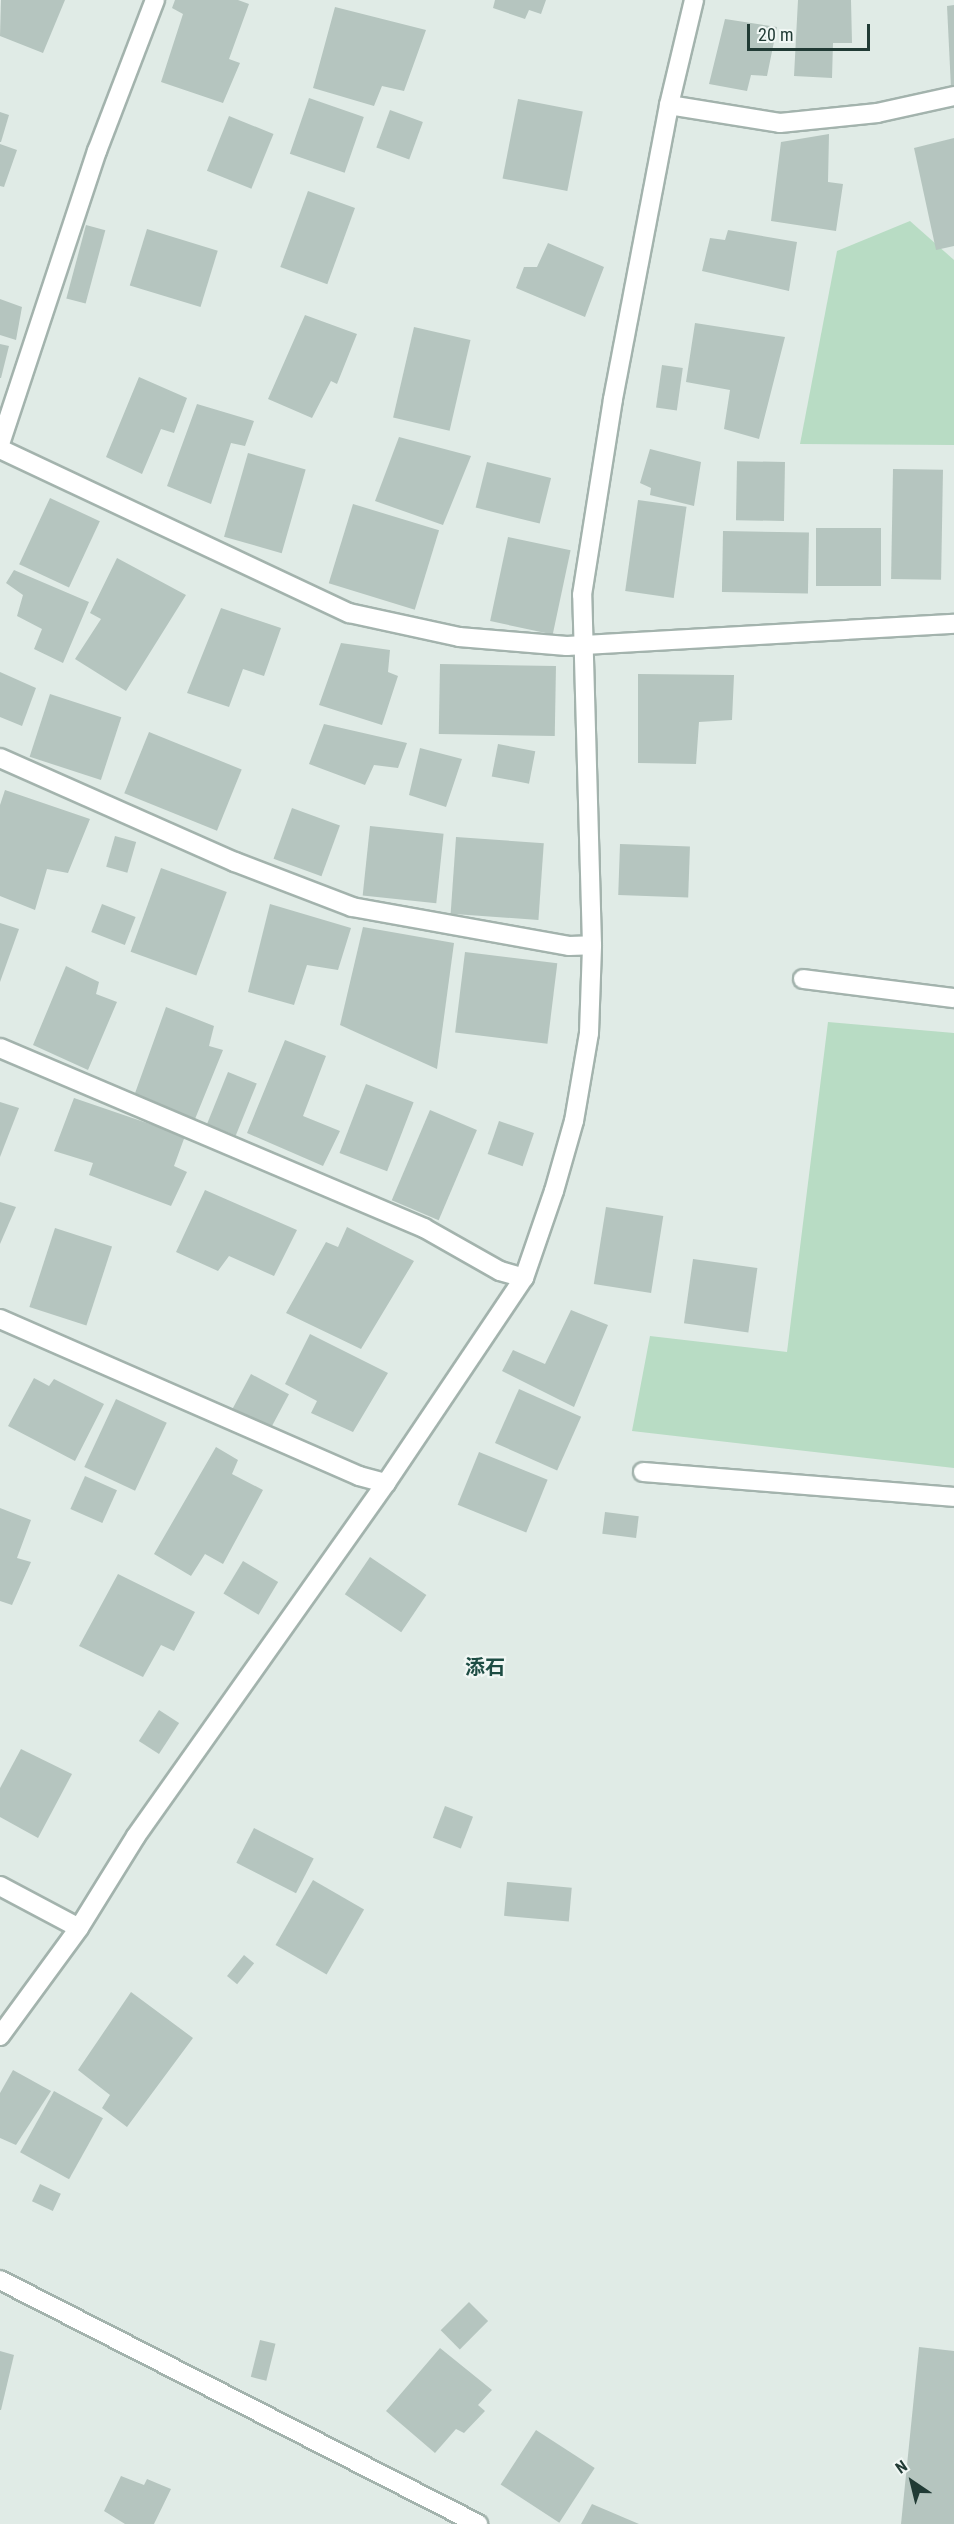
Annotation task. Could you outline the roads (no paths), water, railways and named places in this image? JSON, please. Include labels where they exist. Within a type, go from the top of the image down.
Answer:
[{"type":"street","points":[[0,444],[97,151],[154,0]]},
{"type":"street","points":[[0,2036],[79,1928],[136,1836],[386,1483],[524,1278],[574,1121],[589,1033],[592,945],[586,644],[582,596],[613,399],[669,105],[694,0]]},
{"type":"street","points":[[669,105],[780,123],[877,113],[954,96]]},
{"type":"street","points":[[0,449],[349,613],[459,637],[567,646],[954,624]]},
{"type":"street","points":[[0,758],[235,862],[352,907],[568,946],[592,945]]},
{"type":"street","points":[[803,979],[954,998]]},
{"type":"street","points":[[0,1048],[424,1228],[500,1271],[524,1278]]},
{"type":"street","points":[[0,1319],[359,1476],[386,1483]]},
{"type":"street","points":[[644,1472],[954,1497]]},
{"type":"street","points":[[0,1886],[79,1928]]},
{"type":"street","points":[[0,2280],[478,2524]]},
{"type":"district","name":"添石","points":[[485,1667]]}]
